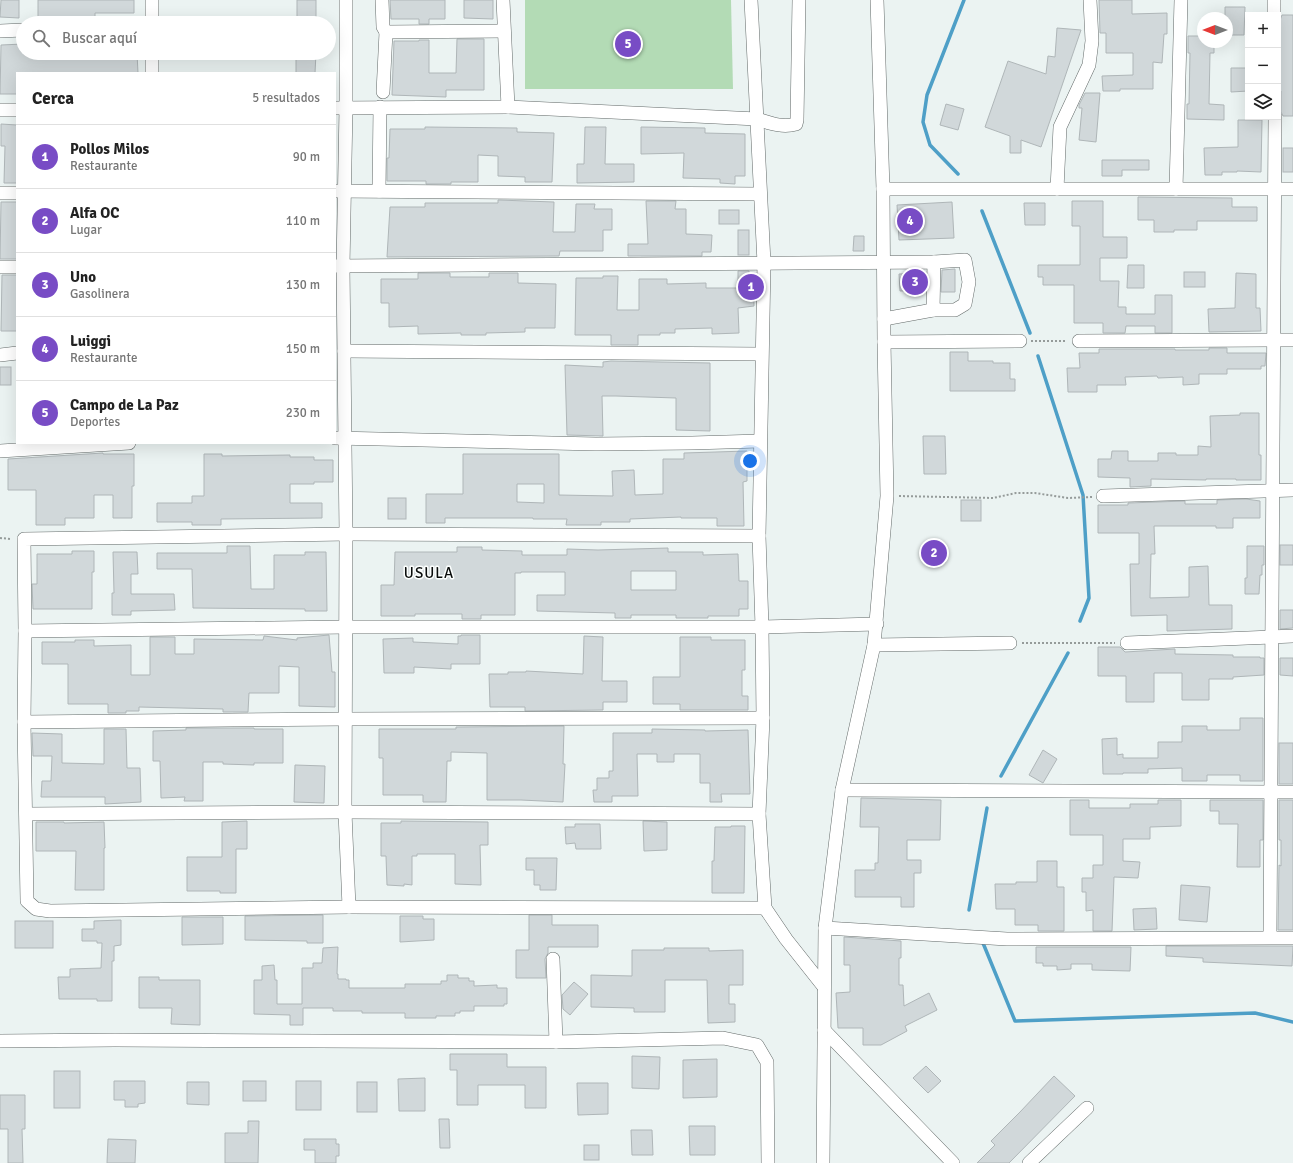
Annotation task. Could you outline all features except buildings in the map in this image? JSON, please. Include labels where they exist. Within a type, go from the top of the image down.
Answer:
[{"type":"street","points":[[152,0],[152,16]]},
{"type":"street","points":[[346,0],[341,108],[339,266],[344,351],[340,438],[346,534],[345,812],[348,907]]},
{"type":"street","points":[[382,0],[382,27],[386,32],[382,92]]},
{"type":"street","points":[[503,0],[508,107]]},
{"type":"street","points":[[751,0],[764,263],[761,354],[759,536],[763,718],[759,814],[765,908],[786,939],[824,987]]},
{"type":"street","points":[[341,108],[508,107],[758,119],[779,126],[792,126],[796,124],[797,120],[799,0]]},
{"type":"street","points":[[823,1163],[825,928],[842,790],[874,645],[887,496],[883,189],[877,0]]},
{"type":"street","points":[[1057,189],[1060,127],[1090,65],[1092,41],[1090,0]]},
{"type":"street","points":[[1176,189],[1181,0]]},
{"type":"street","points":[[1274,0],[1274,12]]},
{"type":"street","points":[[0,31],[16,30]]},
{"type":"street","points":[[386,32],[504,31]]},
{"type":"street","points":[[152,60],[152,72]]},
{"type":"street","points":[[379,191],[380,107]]},
{"type":"street","points":[[0,110],[16,110]]},
{"type":"street","points":[[1270,937],[1275,120]]},
{"type":"street","points":[[883,189],[1293,189]]},
{"type":"street","points":[[340,190],[760,194]]},
{"type":"street","points":[[0,193],[16,193]]},
{"type":"street","points":[[339,266],[884,263],[965,260],[969,282],[966,304],[955,310],[933,310],[884,319]]},
{"type":"street","points":[[933,310],[934,262]]},
{"type":"street","points":[[0,268],[16,268]]},
{"type":"street","points":[[1079,341],[1293,340]]},
{"type":"street","points":[[884,342],[1020,342]]},
{"type":"street","points":[[344,351],[761,354]]},
{"type":"street","points":[[0,355],[16,354]]},
{"type":"street","points":[[340,438],[596,444],[692,444],[760,441]]},
{"type":"street","points":[[0,451],[113,444]]},
{"type":"street","points":[[1099,496],[1293,490]]},
{"type":"street","points":[[759,536],[346,534],[24,539],[24,722],[27,901],[36,909],[50,911],[348,907],[765,908]]},
{"type":"street","points":[[25,631],[346,627],[762,627],[876,624]]},
{"type":"street","points":[[1127,643],[1293,636]]},
{"type":"street","points":[[874,645],[1010,643]]},
{"type":"street","points":[[24,722],[345,719],[763,718]]},
{"type":"street","points":[[842,790],[1293,792]]},
{"type":"street","points":[[26,814],[345,812],[759,814]]},
{"type":"street","points":[[825,928],[1007,938],[1293,938]]},
{"type":"street","points":[[553,959],[556,1042]]},
{"type":"street","points":[[824,1030],[953,1163]]},
{"type":"street","points":[[0,1041],[131,1040],[556,1042],[723,1038],[757,1045],[767,1062],[768,1163]]},
{"type":"street","points":[[1029,1163],[1087,1108]]},
{"type":"path","points":[[1020,342],[1079,341]]},
{"type":"path","points":[[887,496],[993,498],[1016,493],[1035,493],[1068,498],[1099,496]]},
{"type":"path","points":[[1010,643],[1127,643]]},
{"type":"green space","points":[[525,0],[731,0],[733,89],[525,89]]},
{"type":"waterway","points":[[958,174],[930,145],[923,122],[927,95],[964,0]]},
{"type":"waterway","points":[[982,211],[1030,333]]},
{"type":"waterway","points":[[1038,356],[1083,495],[1089,598],[1080,621]]},
{"type":"waterway","points":[[1001,776],[1068,653]]},
{"type":"waterway","points":[[969,910],[987,808]]},
{"type":"waterway","points":[[983,943],[1015,1021],[1255,1013],[1293,1022]]},
{"type":"place","name":"Campo de La Paz","points":[[628,44]]},
{"type":"place","name":"Luiggi","points":[[910,221]]},
{"type":"place","name":"Uno","points":[[915,282]]},
{"type":"place","name":"Pollos Milos","points":[[751,287]]},
{"type":"place","name":"Alfa OC","points":[[934,553]]},
{"type":"district","name":"USULA","points":[[429,573]]}]
